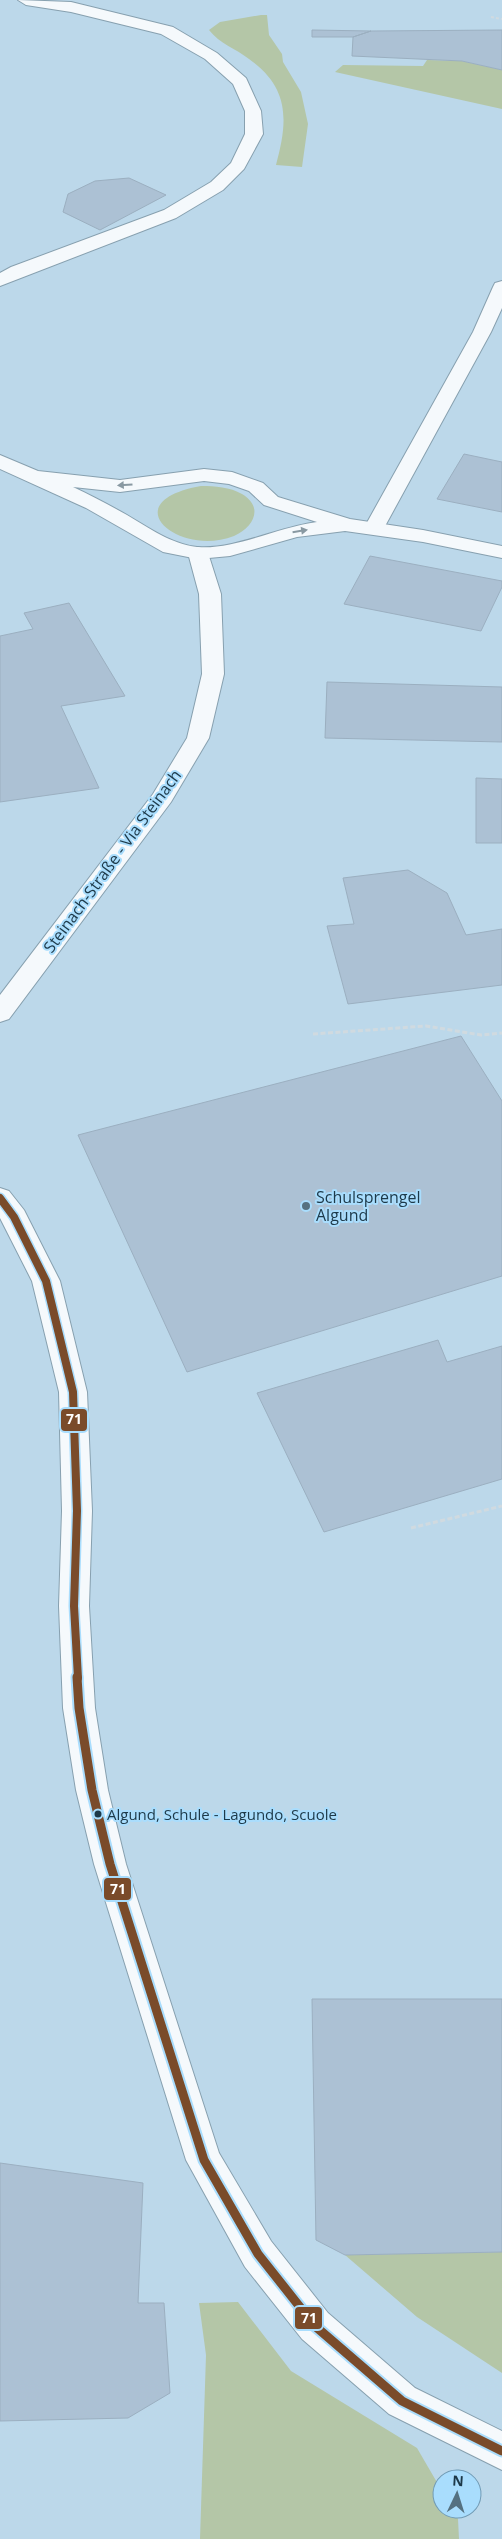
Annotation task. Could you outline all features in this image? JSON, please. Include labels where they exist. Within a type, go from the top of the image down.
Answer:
[{"type":"street","points":[[0,280],[18,271],[170,214],[217,186],[238,165],[254,134],[253,111],[240,82],[211,56],[174,34],[167,30],[71,7],[26,0]]},
{"type":"street","points":[[374,528],[482,332],[502,287]]},
{"type":"street","points":[[0,460],[93,504],[170,548],[198,552],[230,550],[254,541],[294,531],[347,525]]},
{"type":"street","points":[[37,477],[120,486],[204,475],[232,478],[256,487],[271,501],[347,525],[374,528],[502,552]]},
{"type":"street","points":[[146,534],[136,516],[146,494],[173,480]]},
{"type":"street","points":[[254,541],[274,521],[271,501]]},
{"type":"street","name":"Steinach-Straße - Via Steinach","points":[[0,1013],[163,796],[198,738],[213,674],[210,594],[198,552]]},
{"type":"street","points":[[0,1198],[14,1217],[46,1281],[73,1392],[77,1511],[74,1606],[79,1708],[92,1790],[126,1917],[204,2160],[258,2254],[315,2326],[402,2401],[502,2451]]},
{"type":"path","points":[[491,17],[502,19]]},
{"type":"path","points":[[313,1034],[426,1026],[481,1035],[502,1033]]},
{"type":"path","points":[[411,1528],[502,1506]]},
{"type":"green space","points":[[267,15],[269,35],[282,54],[283,62],[301,92],[308,124],[302,167],[276,165],[284,120],[279,94],[272,82],[249,59],[213,35],[209,30],[220,22]]},
{"type":"green space","points":[[427,60],[462,61],[502,70],[502,109],[335,72],[343,65],[423,66]]},
{"type":"green space","points":[[201,486],[222,487],[242,494],[249,499],[253,505],[254,516],[247,527],[234,536],[213,541],[193,540],[176,534],[163,525],[158,515],[161,504],[175,494]]},
{"type":"green space","points":[[502,2252],[502,2373],[417,2317],[345,2255]]},
{"type":"green space","points":[[238,2302],[291,2371],[417,2448],[432,2474],[432,2519],[458,2519],[459,2539],[200,2539],[206,2355],[199,2303]]},
{"type":"building","points":[[312,30],[371,31],[353,37],[312,37]]},
{"type":"building","points":[[502,30],[502,70],[462,61],[352,56],[353,37],[371,31]]},
{"type":"building","points":[[129,178],[166,195],[100,230],[63,212],[68,194],[95,181]]},
{"type":"building","points":[[464,454],[502,462],[502,512],[437,499]]},
{"type":"building","points":[[370,556],[502,581],[502,587],[481,631],[344,604]]},
{"type":"building","points":[[69,603],[125,696],[61,706],[99,788],[0,802],[0,636],[33,629],[24,613]]},
{"type":"building","points":[[327,682],[502,687],[502,742],[325,738]]},
{"type":"building","points":[[476,778],[502,779],[502,843],[476,843]]},
{"type":"building","points":[[408,870],[447,893],[466,935],[502,929],[502,985],[348,1004],[327,926],[354,924],[343,878]]},
{"type":"building","name":"Schulsprengel Algund","points":[[461,1036],[502,1101],[502,1276],[187,1372],[78,1135]]},
{"type":"building","points":[[438,1340],[447,1362],[502,1346],[502,1479],[324,1532],[257,1393]]},
{"type":"building","points":[[312,1999],[502,1999],[502,2252],[345,2255],[316,2240]]},
{"type":"building","points":[[0,2163],[143,2183],[138,2303],[164,2303],[170,2393],[128,2418],[0,2421]]},
{"type":"transit line","name":"71","points":[[0,1198],[14,1217],[46,1281],[73,1392],[77,1511],[74,1606],[79,1708],[92,1790],[110,1864],[204,2160],[258,2254],[315,2326],[402,2401],[502,2451]]},
{"type":"place","name":"Schulsprengel Algund","points":[[306,1206]]},
{"type":"place","name":"Algund, Schule - Lagundo, Scuole","points":[[98,1814]]}]
